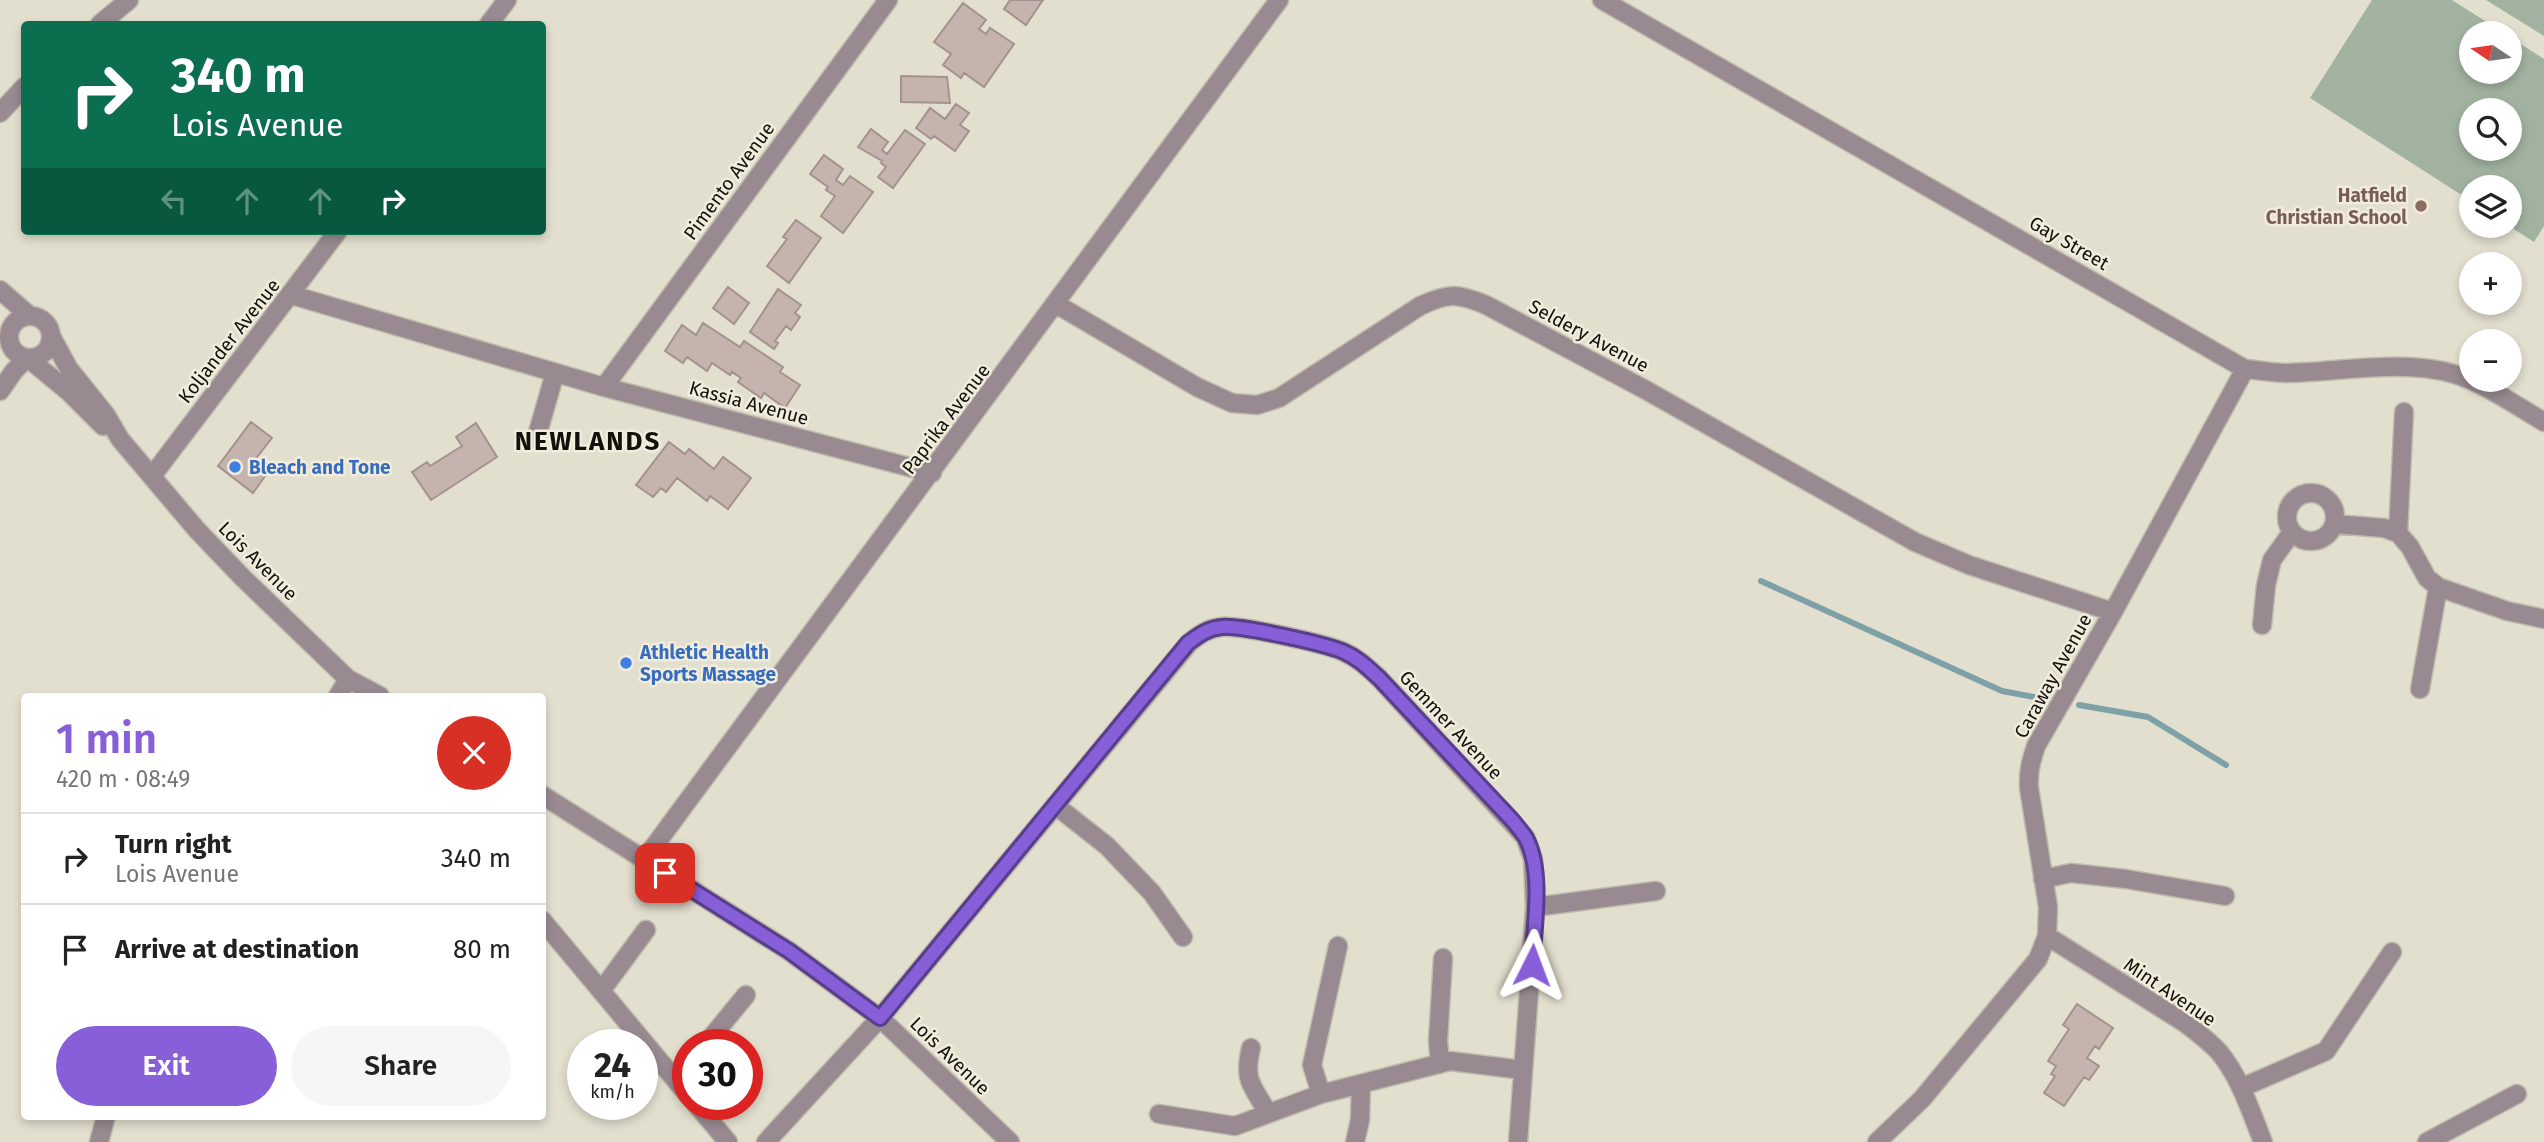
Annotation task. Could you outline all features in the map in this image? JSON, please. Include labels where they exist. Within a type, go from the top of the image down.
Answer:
[{"type":"street","points":[[104,21],[129,0]]},
{"type":"street","points":[[491,21],[508,0]]},
{"type":"street","name":"Pimento Avenue","points":[[604,387],[888,0]]},
{"type":"street","name":"Paprika Avenue","points":[[644,860],[1279,0]]},
{"type":"street","name":"Gay Street","points":[[1602,0],[2245,369],[2285,373],[2396,368],[2439,371],[2480,385],[2544,422]]},
{"type":"street","points":[[0,113],[13,95]]},
{"type":"street","name":"Koljander Avenue","points":[[152,476],[335,235]]},
{"type":"street","points":[[0,290],[30,316]]},
{"type":"street","name":"Kassia Avenue","points":[[292,295],[604,387],[932,473]]},
{"type":"street","name":"Seldery Avenue","points":[[1056,304],[1197,387],[1232,403],[1257,405],[1279,398],[1420,306],[1441,296],[1463,296],[1486,305],[1644,389],[1915,542],[1969,565],[2113,612]]},
{"type":"street","points":[[30,316],[47,324],[51,336],[45,353],[38,358],[27,359],[19,356],[4,338],[17,320],[30,316]]},
{"type":"street","name":"Lois Avenue","points":[[51,336],[69,369],[106,415],[120,439]]},
{"type":"street","points":[[0,391],[27,359]]},
{"type":"street","name":"Lois Avenue","points":[[27,359],[120,439],[243,578],[348,679],[374,693]]},
{"type":"street","name":"Caraway Avenue","points":[[1877,1142],[1922,1099],[2038,959],[2047,936],[2048,907],[2028,772],[2036,746],[2113,612],[2245,369]]},
{"type":"street","points":[[536,439],[555,373]]},
{"type":"street","points":[[2398,533],[2404,412]]},
{"type":"street","points":[[2313,493],[2327,499],[2334,513],[2334,524],[2327,535],[2313,541],[2298,537],[2292,532],[2288,525],[2288,509],[2298,497],[2313,493]]},
{"type":"street","points":[[2334,524],[2384,528],[2398,533],[2410,547],[2427,578],[2438,587],[2507,611],[2544,619]]},
{"type":"street","points":[[2262,625],[2266,585],[2272,560],[2292,532]]},
{"type":"street","points":[[2420,689],[2438,587]]},
{"type":"street","name":"Gemmer Avenue","points":[[766,1142],[880,1018],[1188,643],[1205,630],[1224,626],[1325,646],[1359,660],[1379,678],[1525,836],[1533,859],[1535,908],[1518,1142]]},
{"type":"street","points":[[340,693],[348,679]]},
{"type":"street","name":"Lois Avenue","points":[[546,798],[789,951],[880,1018],[1010,1142]]},
{"type":"street","points":[[1055,805],[1107,846],[1152,893],[1183,937]]},
{"type":"street","points":[[2043,879],[2071,873],[2126,879],[2225,897]]},
{"type":"street","points":[[1535,908],[1657,891]]},
{"type":"street","points":[[546,925],[672,1076]]},
{"type":"street","points":[[601,991],[646,930]]},
{"type":"street","name":"Mint Avenue","points":[[2047,936],[2185,1023],[2220,1054],[2241,1087],[2263,1142]]},
{"type":"street","points":[[1321,1094],[1312,1065],[1338,946]]},
{"type":"street","points":[[2241,1087],[2326,1051],[2392,952]]},
{"type":"street","points":[[1440,1063],[1438,1041],[1443,958]]},
{"type":"street","points":[[718,1029],[746,995]]},
{"type":"street","points":[[1251,1048],[1247,1076],[1268,1113]]},
{"type":"street","points":[[1159,1114],[1233,1134],[1268,1113],[1321,1094],[1440,1063],[1453,1061],[1523,1070]]},
{"type":"street","points":[[1355,1142],[1360,1120],[1361,1084]]},
{"type":"street","points":[[2427,1142],[2517,1094]]},
{"type":"street","points":[[99,1142],[106,1120]]},
{"type":"street","points":[[709,1120],[728,1142]]},
{"type":"green space","points":[[2372,0],[2452,0],[2485,21],[2459,21],[2459,84],[2522,84],[2522,45],[2544,59],[2544,226],[2534,242],[2522,234],[2522,175],[2459,175],[2459,193],[2310,98]]},
{"type":"green space","points":[[2486,0],[2544,0],[2544,36]]},
{"type":"building","points":[[1010,0],[1043,0],[1026,25],[1004,9]]},
{"type":"building","points":[[963,3],[986,20],[979,29],[986,34],[990,28],[1014,44],[984,87],[964,73],[961,78],[943,65],[951,54],[934,42]]},
{"type":"building","points":[[901,76],[947,77],[950,103],[901,102]]},
{"type":"building","points":[[956,104],[969,113],[960,125],[969,131],[955,151],[934,136],[931,139],[916,128],[930,108],[945,119]]},
{"type":"building","points":[[871,129],[888,142],[882,150],[887,154],[905,130],[925,144],[893,188],[878,177],[886,167],[882,161],[858,147]]},
{"type":"building","points":[[824,155],[843,169],[836,180],[843,185],[850,176],[873,192],[843,233],[821,216],[835,196],[826,190],[828,187],[810,174]]},
{"type":"building","points":[[796,220],[821,238],[789,283],[767,266],[787,239],[783,237]]},
{"type":"building","points":[[728,287],[749,303],[734,324],[713,308]]},
{"type":"building","points":[[778,289],[801,305],[795,313],[800,317],[791,330],[786,326],[775,341],[778,343],[774,349],[750,332]]},
{"type":"building","points":[[703,323],[740,347],[744,341],[783,367],[780,372],[800,385],[785,408],[764,393],[761,398],[738,382],[741,378],[732,372],[730,375],[712,363],[707,371],[687,357],[683,363],[665,351],[682,325],[696,335]]},
{"type":"building","points":[[251,422],[272,438],[254,461],[268,472],[253,493],[218,466]]},
{"type":"building","points":[[476,423],[497,457],[431,500],[412,472],[427,462],[430,466],[462,446],[456,437]]},
{"type":"building","points":[[669,442],[685,454],[689,449],[714,469],[723,457],[751,478],[728,509],[710,496],[707,501],[677,478],[666,492],[661,488],[653,497],[636,485]]},
{"type":"building","points":[[2077,1004],[2113,1028],[2099,1049],[2095,1046],[2087,1058],[2099,1066],[2089,1080],[2084,1077],[2064,1106],[2044,1093],[2055,1076],[2051,1074],[2056,1066],[2048,1061],[2069,1029],[2063,1025]]},
{"type":"waterway","points":[[1761,581],[2002,691],[2045,699]]},
{"type":"waterway","points":[[2079,705],[2148,717],[2226,765]]},
{"type":"place","name":"Hatfield Christian School","points":[[2421,206]]},
{"type":"place","name":"Bleach and Tone","points":[[235,467]]},
{"type":"place","name":"Athletic Health Sports Massage","points":[[626,663]]},
{"type":"district","name":"NEWLANDS","points":[[588,441]]},
{"type":"route","points":[[665,873],[789,951],[880,1018],[1188,643],[1205,630],[1224,626],[1325,646],[1359,660],[1512,820],[1525,836],[1535,872],[1532,965]]}]
